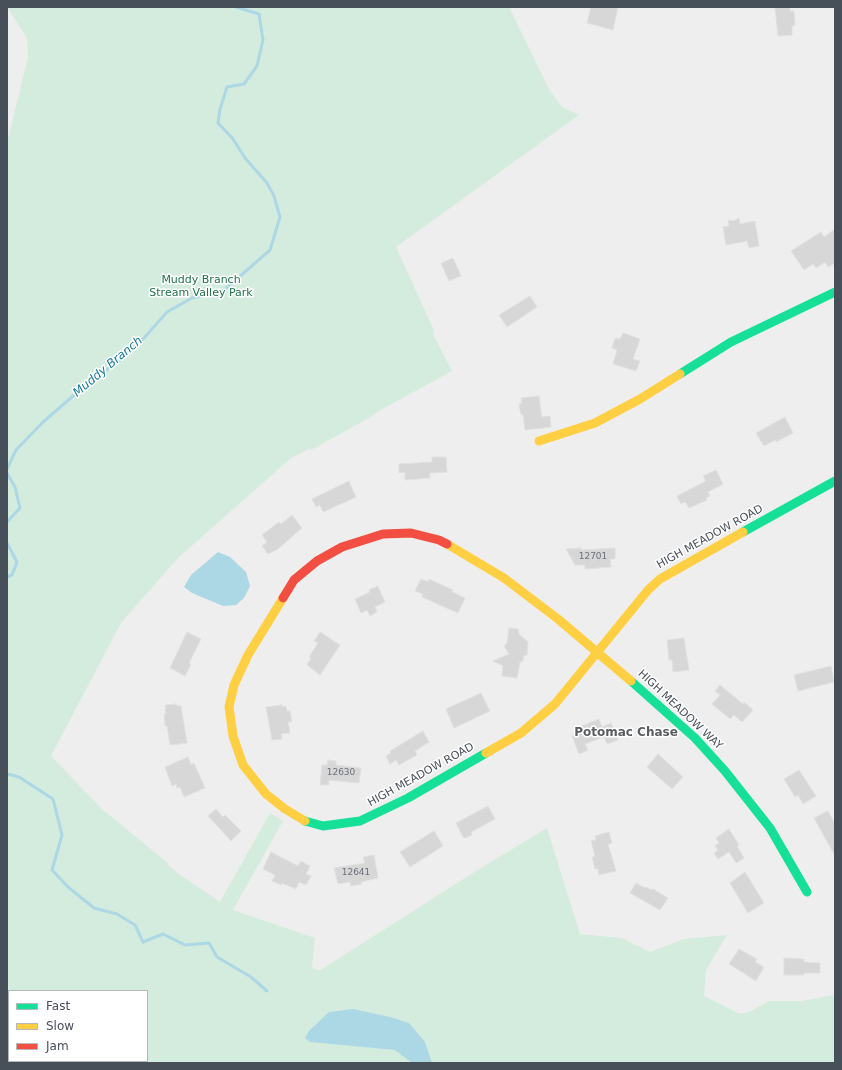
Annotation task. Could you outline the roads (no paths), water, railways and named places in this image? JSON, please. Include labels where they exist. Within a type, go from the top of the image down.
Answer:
[{"type":"street","points":[[539,441],[595,422],[640,399],[731,342],[835,292]]},
{"type":"street","name":"HIGH MEADOW ROAD","points":[[597,651],[504,578],[471,557],[439,540],[411,533],[382,534],[342,547],[317,561],[294,580],[248,655],[234,685],[229,707],[233,736],[242,765],[266,794],[285,809],[306,821],[323,826],[360,821],[408,798],[521,733],[555,704],[648,590],[660,579],[835,481]]},
{"type":"street","name":"HIGH MEADOW WAY","points":[[597,651],[695,738],[726,771],[770,828],[807,892]]},
{"type":"water","points":[[218,552],[230,557],[246,572],[250,586],[244,598],[236,605],[223,606],[192,593],[184,587],[191,575]]},
{"type":"water","points":[[353,1009],[390,1017],[409,1023],[425,1042],[432,1063],[412,1063],[395,1050],[310,1042],[305,1038],[309,1031],[329,1012]]},
{"type":"waterway","name":"Muddy Branch","points":[[7,469],[16,450],[42,423],[89,382],[119,361],[144,338],[167,312],[192,298],[222,292],[270,250],[280,217],[274,196],[267,183],[245,158],[233,139],[218,123],[220,109],[227,87],[244,84],[257,66],[263,40],[259,14],[236,7]]},
{"type":"waterway","name":"Muddy Branch","points":[[7,473],[15,487],[20,508],[7,522]]},
{"type":"waterway","name":"Muddy Branch","points":[[7,543],[17,562],[12,575],[7,577]]},
{"type":"waterway","points":[[7,774],[19,777],[53,799],[62,835],[52,870],[68,887],[94,908],[117,914],[135,925],[143,942],[163,934],[185,945],[209,943],[217,957],[251,977],[267,991]]},
{"type":"district","name":"Potomac Chase","points":[[626,733]]},
{"type":"park label","name":"Muddy Branch Stream Valley Park","points":[[201,286]]}]
